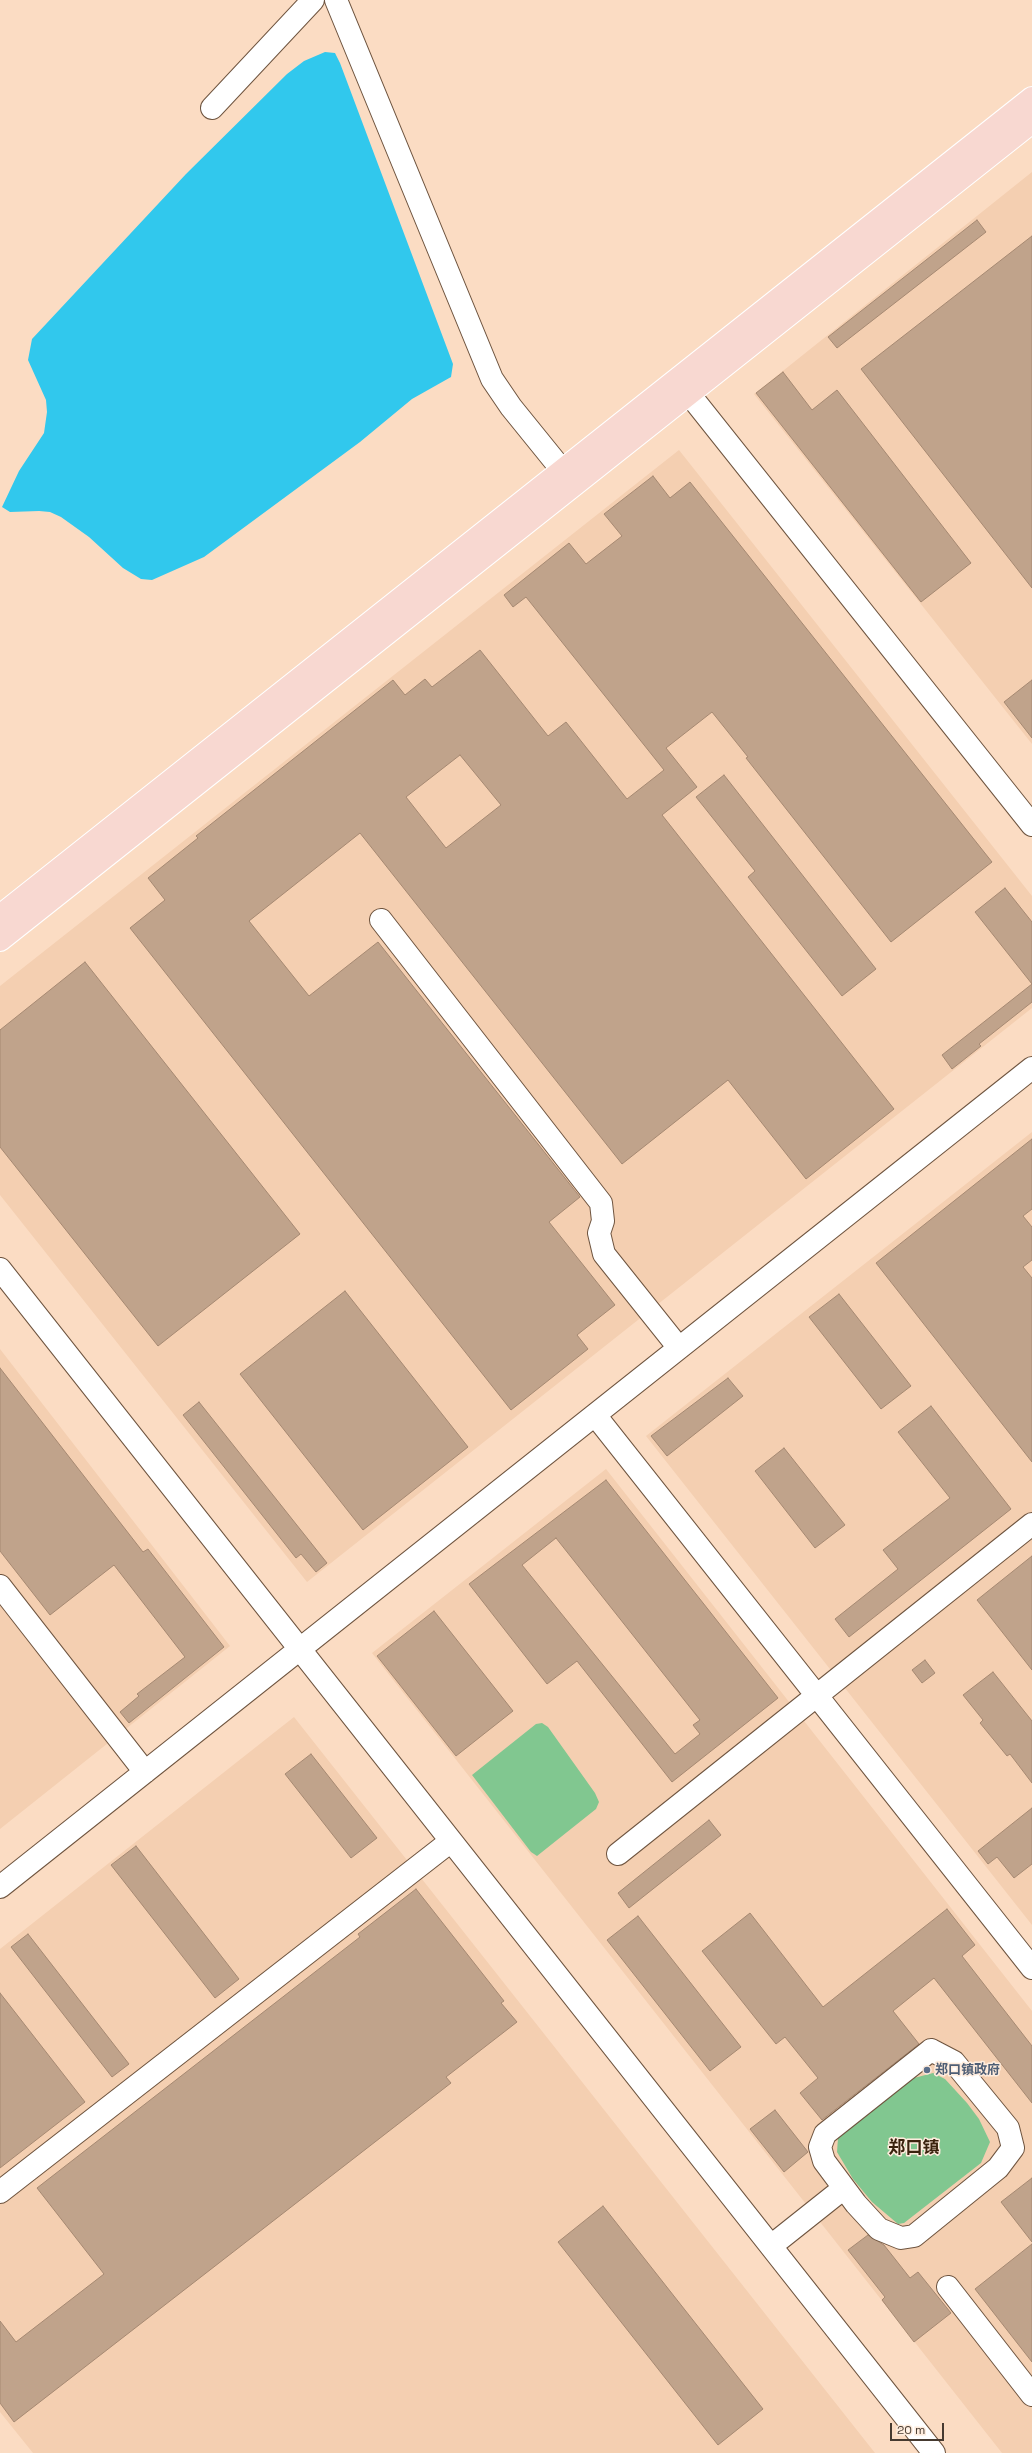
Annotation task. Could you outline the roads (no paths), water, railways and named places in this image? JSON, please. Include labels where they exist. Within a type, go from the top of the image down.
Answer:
[{"type":"main road","points":[[0,940],[684,386],[1032,98]]},
{"type":"main road","points":[[0,916],[562,470],[684,386],[1032,122]]},
{"type":"street","points":[[212,108],[313,0]]},
{"type":"street","points":[[336,0],[492,379],[511,407],[562,470]]},
{"type":"street","points":[[684,386],[1032,825]]},
{"type":"street","points":[[381,920],[601,1203],[603,1221],[599,1233],[604,1254],[679,1348]]},
{"type":"street","points":[[0,1887],[1032,1068]]},
{"type":"street","points":[[0,1269],[934,2453]]},
{"type":"street","points":[[595,1415],[1032,1968]]},
{"type":"street","points":[[618,1854],[1032,1524]]},
{"type":"street","points":[[0,1586],[145,1772]]},
{"type":"street","points":[[0,2192],[451,1841]]},
{"type":"street","points":[[931,2050],[954,2062],[1008,2128],[1013,2148],[998,2168],[914,2236],[901,2238],[879,2229],[844,2188],[824,2161],[820,2148],[825,2134],[931,2050]]},
{"type":"street","points":[[771,2246],[844,2188]]},
{"type":"street","points":[[948,2287],[1032,2394]]},
{"type":"water","points":[[325,52],[335,53],[340,63],[453,364],[451,377],[412,399],[360,442],[204,557],[152,580],[141,579],[123,568],[89,537],[61,517],[50,512],[10,512],[2,507],[19,471],[44,433],[47,412],[46,400],[28,360],[32,339],[186,174],[287,74],[304,61]]},
{"type":"place","name":"郑口镇政府","points":[[927,2070]]},
{"type":"district","name":"郑口镇","points":[[914,2148]]}]
